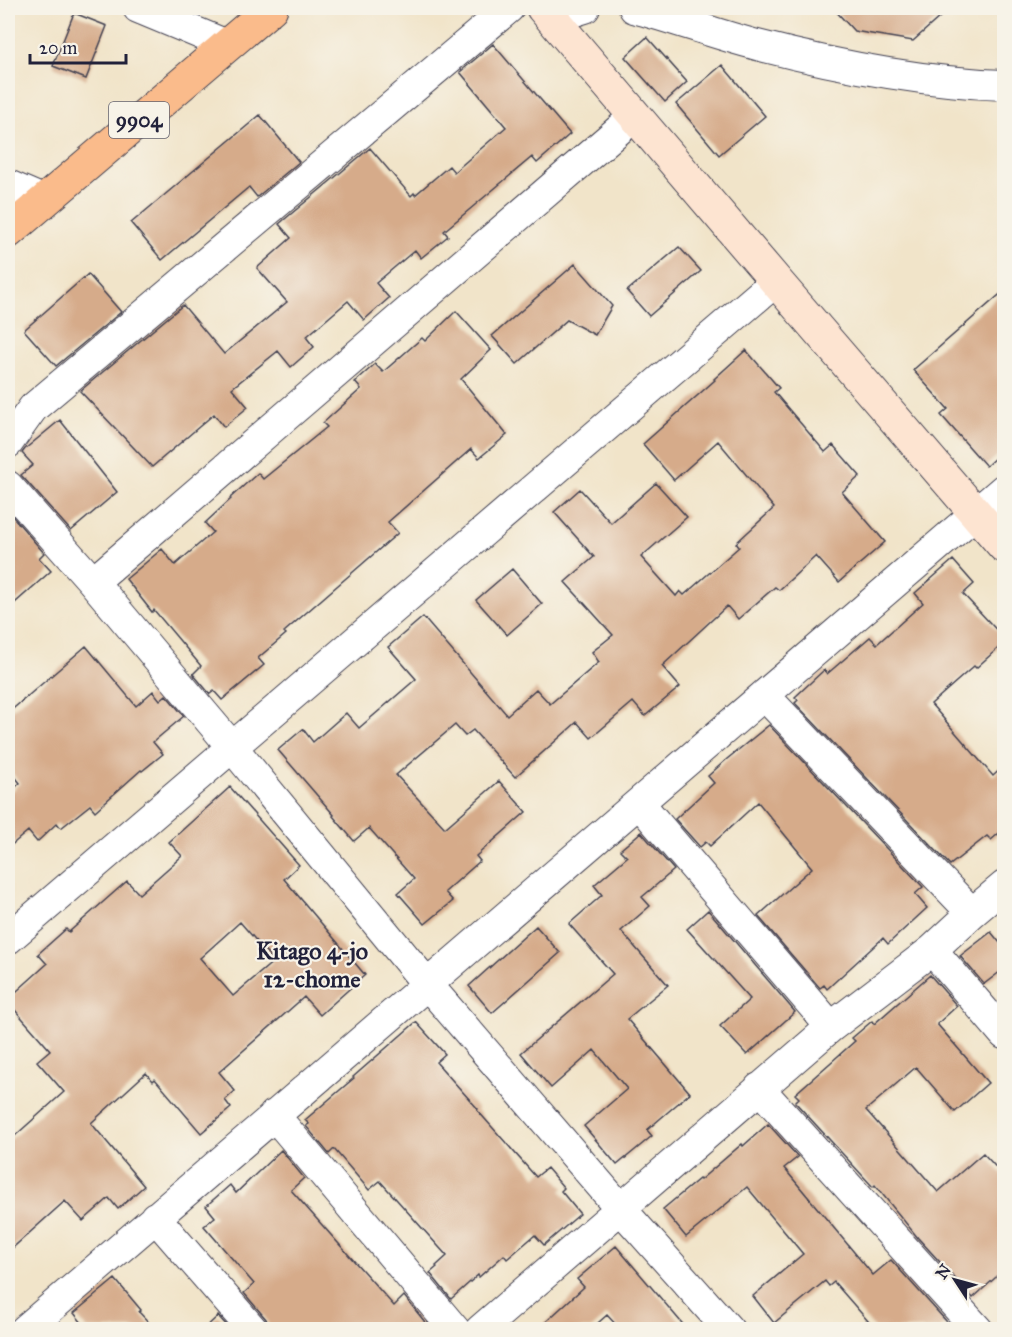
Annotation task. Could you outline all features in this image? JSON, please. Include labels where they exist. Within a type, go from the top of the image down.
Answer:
[{"type":"main road","name":"9904","points":[[8,232],[271,8]]},
{"type":"street","points":[[138,8],[227,45]]},
{"type":"street","points":[[8,442],[20,403],[509,8]]},
{"type":"street","points":[[549,14],[585,8]]},
{"type":"street","points":[[634,8],[755,45],[856,68],[914,77],[1005,85]]},
{"type":"street","points":[[549,14],[1005,546]]},
{"type":"street","points":[[93,582],[635,116]]},
{"type":"street","points":[[8,185],[45,201]]},
{"type":"street","points":[[8,939],[776,281]]},
{"type":"street","points":[[8,486],[93,582],[232,747],[427,984],[621,1209],[729,1329]]},
{"type":"street","points":[[44,1323],[155,1217],[1005,489]]},
{"type":"street","points":[[764,695],[972,913]]},
{"type":"street","points":[[639,802],[831,1027]]},
{"type":"street","points":[[480,1329],[831,1027],[932,950],[1005,886]]},
{"type":"street","points":[[932,950],[1005,1034]]},
{"type":"street","points":[[759,1088],[978,1329]]},
{"type":"street","points":[[274,1115],[455,1329]]},
{"type":"street","points":[[155,1217],[253,1329]]},
{"type":"building","points":[[833,8],[950,8],[913,41],[854,31]]},
{"type":"building","points":[[74,13],[107,26],[86,79],[53,66]]},
{"type":"building","points":[[647,37],[687,82],[665,102],[625,57]]},
{"type":"building","points":[[493,44],[570,134],[537,163],[532,157],[444,231],[448,236],[421,258],[415,250],[376,283],[389,298],[364,320],[348,301],[306,337],[314,347],[291,367],[278,351],[232,388],[248,407],[224,427],[214,414],[152,467],[80,391],[183,305],[224,354],[287,302],[257,268],[291,238],[279,224],[370,148],[411,196],[449,166],[454,172],[506,127],[460,72]]},
{"type":"building","points":[[722,65],[765,116],[719,155],[676,104]]},
{"type":"building","points":[[260,115],[299,162],[257,197],[249,187],[162,260],[131,223]]},
{"type":"building","points":[[679,247],[701,271],[649,316],[627,291]]},
{"type":"building","points":[[575,264],[612,306],[595,335],[567,320],[517,364],[492,336]]},
{"type":"building","points":[[88,274],[121,312],[56,366],[24,330]]},
{"type":"building","points":[[1005,290],[1005,449],[986,466],[941,415],[948,409],[913,370]]},
{"type":"building","points":[[456,311],[491,350],[461,379],[507,435],[479,458],[471,449],[388,522],[398,533],[284,632],[286,634],[258,658],[264,665],[222,700],[214,691],[210,694],[193,674],[201,666],[154,610],[152,612],[126,579],[162,549],[175,565],[213,532],[205,523],[230,498],[258,473],[263,479],[327,427],[323,423],[361,389],[355,382],[375,364],[383,372],[422,338],[425,341]]},
{"type":"building","points":[[746,350],[779,388],[774,392],[825,452],[833,445],[860,476],[842,492],[885,542],[839,582],[816,556],[779,590],[775,587],[738,619],[727,606],[662,666],[680,687],[645,716],[633,702],[591,738],[577,722],[515,777],[473,730],[465,736],[455,725],[396,775],[445,828],[499,781],[526,812],[476,856],[480,861],[445,892],[453,901],[425,924],[398,893],[414,879],[369,828],[354,841],[278,750],[303,729],[313,742],[346,713],[359,728],[416,679],[388,647],[423,617],[507,715],[536,689],[550,704],[599,662],[592,652],[613,635],[565,582],[594,557],[554,512],[580,489],[611,523],[656,483],[687,517],[641,557],[676,596],[680,591],[684,595],[739,547],[736,543],[774,508],[718,441],[674,480],[643,444]]},
{"type":"building","points":[[60,420],[117,492],[71,531],[21,475],[33,465],[22,453]]},
{"type":"building","points":[[8,511],[44,553],[39,558],[51,571],[8,609]]},
{"type":"building","points":[[953,560],[974,584],[963,594],[1005,639],[1005,642],[931,704],[993,776],[1005,765],[1005,828],[991,840],[987,836],[950,865],[795,703],[798,700],[795,697],[824,670],[827,674],[870,637],[877,644],[923,603],[915,593]]},
{"type":"building","points":[[512,569],[542,604],[507,635],[476,600]]},
{"type":"building","points":[[86,646],[136,706],[153,691],[160,700],[166,695],[184,716],[153,742],[163,754],[141,770],[95,811],[90,805],[61,828],[57,823],[37,842],[28,831],[8,848],[8,794],[20,783],[8,768],[8,713]]},
{"type":"building","points":[[769,725],[923,887],[915,894],[927,908],[888,944],[883,938],[827,989],[824,985],[820,988],[758,916],[812,868],[758,802],[710,846],[706,842],[700,847],[675,819],[714,783],[708,776]]},
{"type":"building","points":[[230,787],[299,865],[284,879],[365,975],[320,1015],[304,997],[219,1072],[235,1091],[225,1100],[231,1108],[201,1133],[155,1079],[153,1081],[146,1073],[91,1123],[144,1186],[118,1209],[109,1198],[83,1221],[65,1201],[8,1252],[8,1142],[64,1092],[37,1061],[50,1050],[8,1002],[8,999],[47,964],[38,954],[66,929],[69,932],[127,881],[139,894],[182,856],[169,842]],"holes":[[[240,922],[274,961],[233,996],[200,958]]]},
{"type":"building","points":[[641,832],[674,870],[642,897],[650,906],[621,931],[668,985],[627,1019],[690,1093],[647,1130],[652,1136],[617,1165],[584,1126],[627,1089],[594,1050],[551,1088],[521,1053],[613,974],[569,924],[602,895],[594,885],[627,857],[620,850]]},
{"type":"building","points":[[708,910],[795,1012],[747,1055],[720,1026],[750,999],[687,929]]},
{"type":"building","points":[[536,926],[560,953],[492,1013],[469,986]]},
{"type":"building","points":[[991,932],[1005,949],[1005,968],[984,984],[960,956]]},
{"type":"building","points":[[930,975],[957,1006],[937,1024],[988,1083],[955,1112],[916,1067],[866,1110],[938,1192],[983,1153],[1005,1177],[1005,1269],[973,1298],[918,1238],[875,1185],[873,1187],[795,1102],[799,1098],[795,1094],[855,1041],[852,1038],[872,1021],[874,1024]]},
{"type":"building","points":[[416,1022],[445,1054],[436,1062],[477,1110],[536,1177],[547,1168],[564,1188],[561,1191],[580,1214],[544,1245],[535,1235],[507,1259],[504,1255],[451,1299],[430,1273],[447,1256],[380,1181],[369,1190],[334,1149],[329,1154],[306,1126],[309,1124],[305,1120]]},
{"type":"building","points":[[768,1124],[798,1157],[784,1168],[873,1275],[891,1260],[947,1322],[939,1329],[875,1329],[834,1282],[829,1286],[825,1281],[774,1323],[753,1296],[803,1254],[747,1187],[686,1237],[663,1209]]},
{"type":"building","points":[[281,1150],[304,1178],[291,1190],[394,1306],[404,1296],[425,1322],[417,1329],[270,1329],[266,1319],[244,1293],[254,1284],[204,1226],[215,1217],[206,1206],[230,1185],[236,1193]]},
{"type":"building","points":[[616,1246],[687,1329],[620,1329],[607,1315],[591,1329],[538,1329],[584,1287],[577,1279]]},
{"type":"building","points":[[115,1279],[141,1310],[139,1312],[155,1329],[87,1329],[74,1313]]},
{"type":"building","points":[[218,1316],[230,1329],[204,1329]]},
{"type":"district","name":"Kitago 4-jo 12-chome","points":[[312,965]]}]
